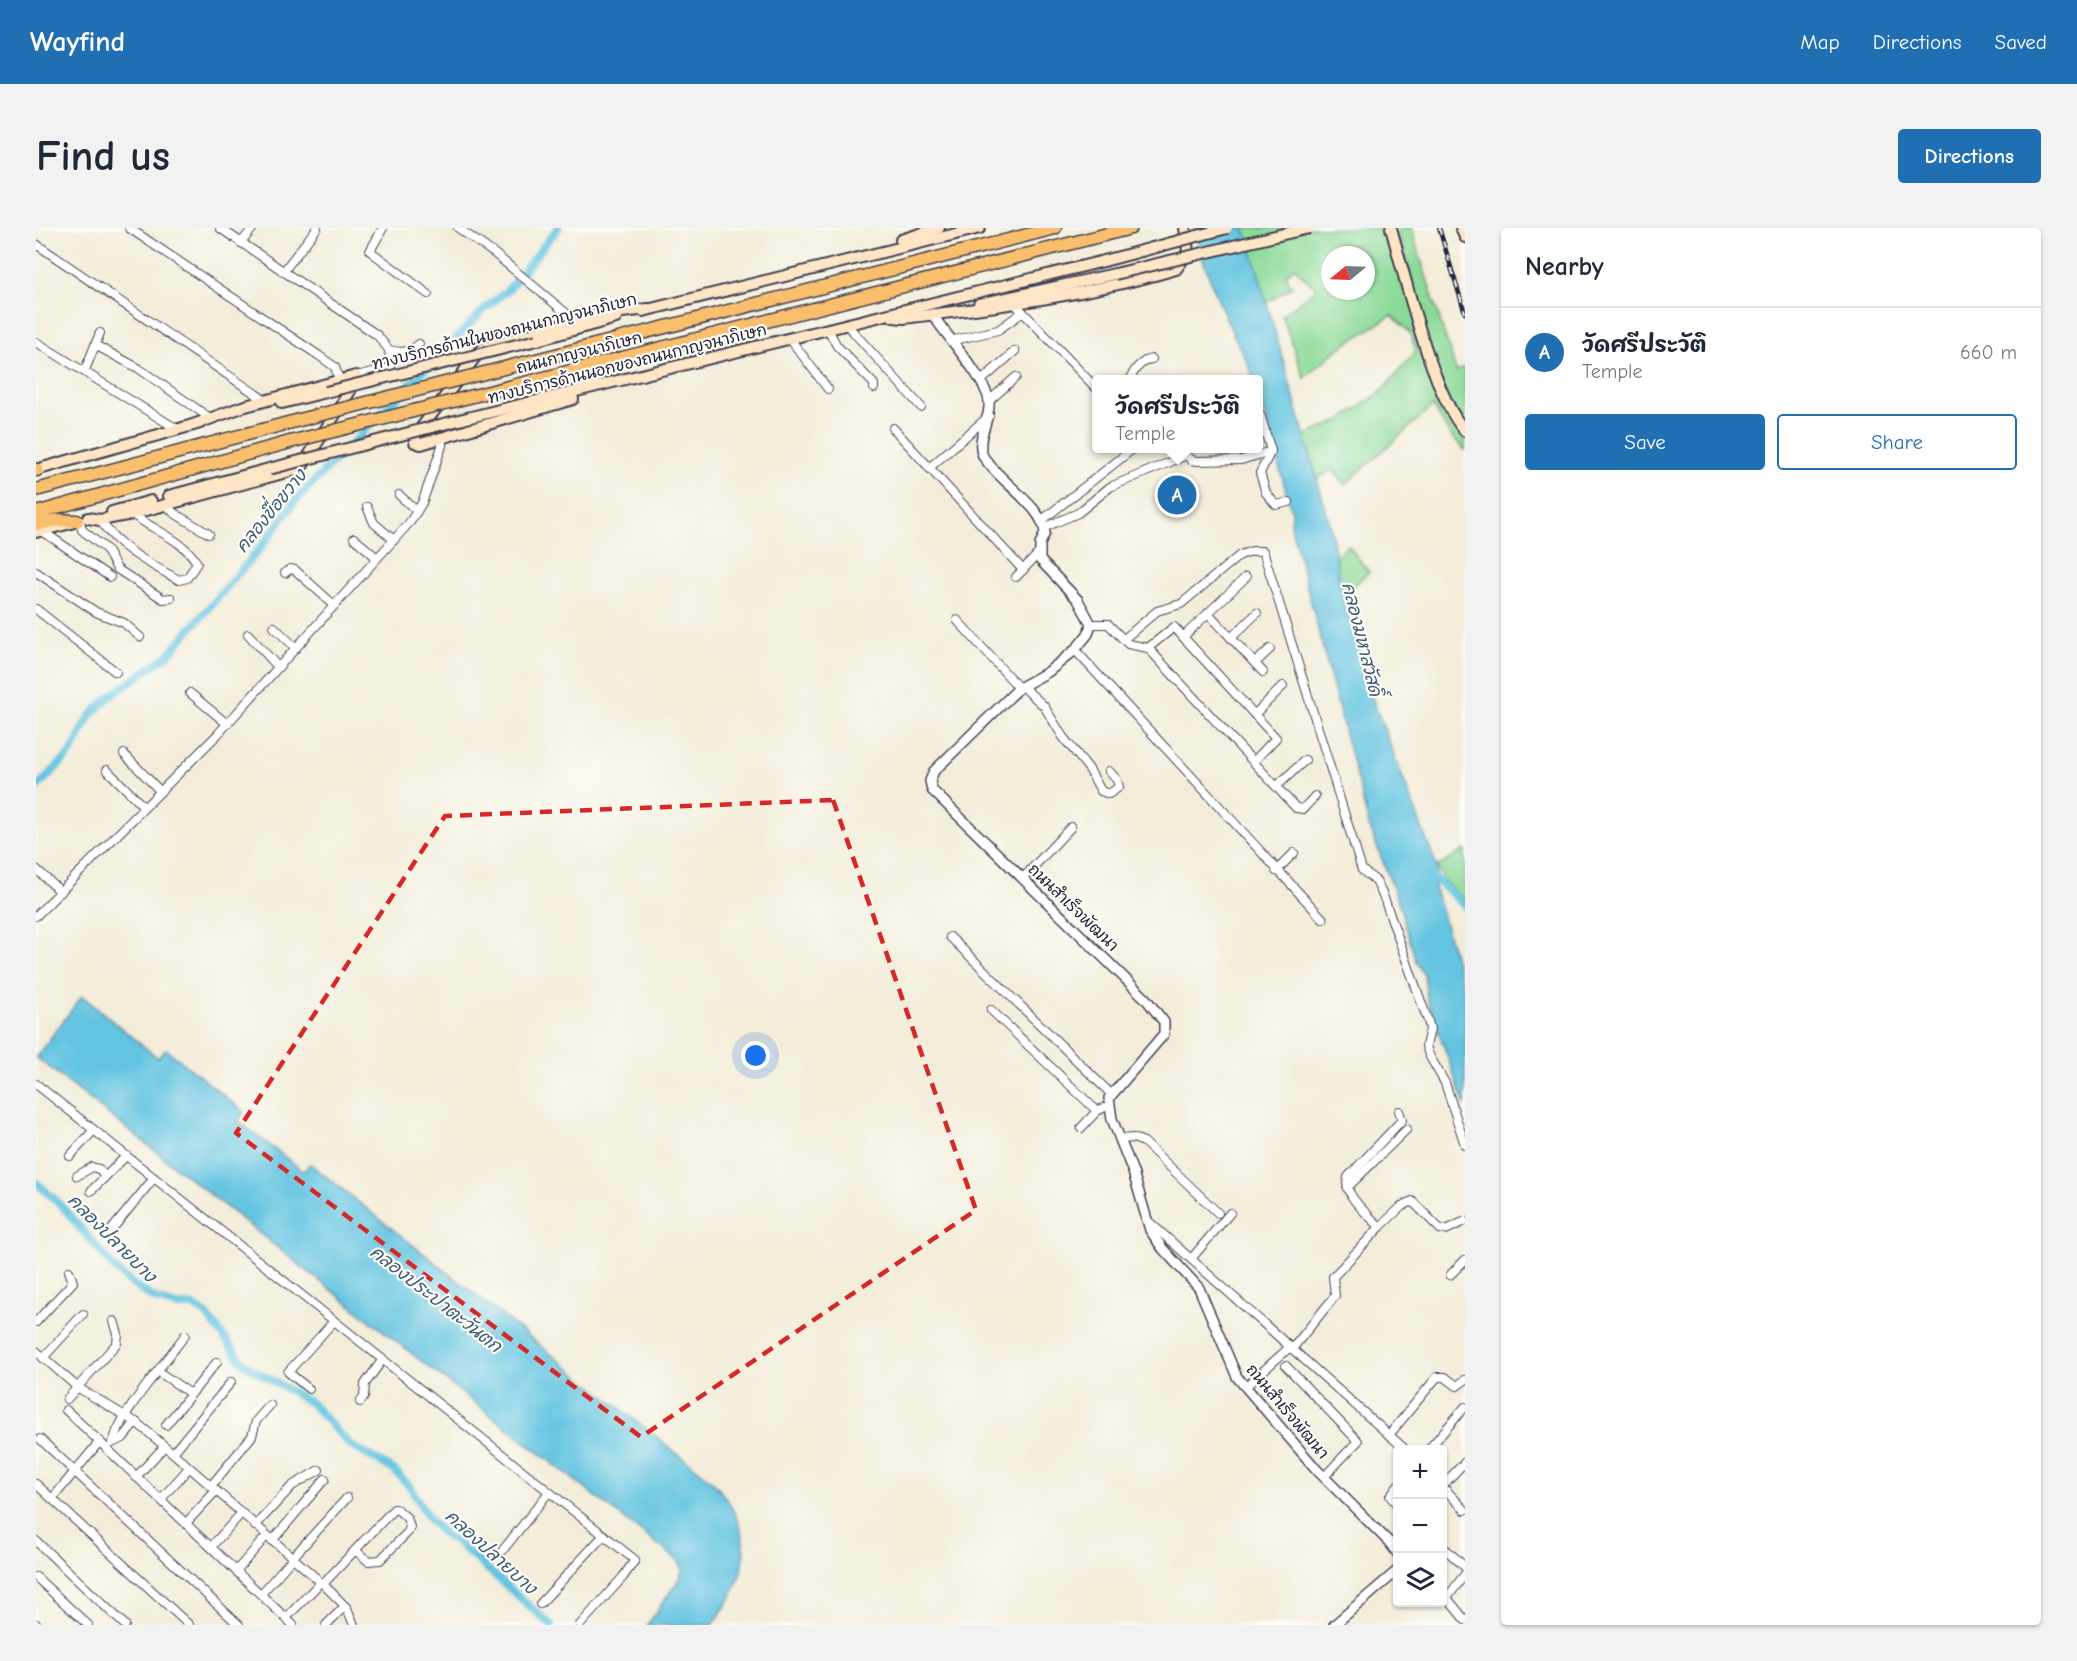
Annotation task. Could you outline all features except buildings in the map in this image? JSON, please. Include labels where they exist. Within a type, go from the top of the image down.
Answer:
[{"type":"highway","name":"ถนนกาญจนาภิเษก","points":[[36,490],[307,418],[1055,228]]},
{"type":"highway","name":"ถนนกาญจนาภิเษก","points":[[36,513],[290,442],[1131,228]]},
{"type":"highway","points":[[38,529],[59,520],[82,520]]},
{"type":"main road","points":[[871,254],[901,240],[938,228]]},
{"type":"main road","points":[[973,228],[979,228]]},
{"type":"main road","name":"ทางบริการด้านในของถนนกาญจนาภิเษก","points":[[36,470],[177,429],[537,340],[648,309],[979,228]]},
{"type":"main road","points":[[883,316],[904,318],[964,309],[1019,308],[1176,269],[1188,252],[1185,228]]},
{"type":"main road","name":"ทางบริการด้านนอกของถนนกาญจนาภิเษก","points":[[82,520],[463,419],[1104,261],[1227,228]]},
{"type":"main road","points":[[964,309],[991,299],[1115,274],[1309,228]]},
{"type":"main road","points":[[1391,228],[1436,373],[1449,405],[1465,431]]},
{"type":"main road","points":[[1461,228],[1465,237]]},
{"type":"main road","points":[[621,381],[554,406],[421,444],[417,444],[414,439],[479,352],[486,347],[596,315],[648,309]]},
{"type":"main road","points":[[193,425],[266,401],[356,376]]},
{"type":"main road","points":[[82,520],[100,520],[132,514],[302,468],[350,391],[356,376]]},
{"type":"street","points":[[129,228],[335,367],[339,380]]},
{"type":"street","points":[[220,228],[377,335],[389,350],[391,368],[356,376]]},
{"type":"street","points":[[241,243],[253,228]]},
{"type":"street","points":[[283,272],[317,228]]},
{"type":"street","points":[[383,228],[370,251],[428,294]]},
{"type":"street","points":[[458,228],[566,313],[571,321]]},
{"type":"street","points":[[36,244],[266,401]]},
{"type":"street","points":[[950,340],[998,330],[1019,308],[1092,384]]},
{"type":"street","points":[[932,315],[981,381],[989,400],[989,416],[981,442],[984,458],[1043,524]]},
{"type":"street","points":[[847,325],[921,407]]},
{"type":"street","points":[[828,329],[837,346],[874,384],[874,388]]},
{"type":"street","points":[[85,370],[100,333]]},
{"type":"street","points":[[790,339],[828,389]]},
{"type":"street","points":[[36,342],[85,370],[177,429]]},
{"type":"street","points":[[389,350],[402,353],[411,351],[419,344]]},
{"type":"street","points":[[95,345],[138,368],[210,418]]},
{"type":"street","points":[[981,381],[1015,351]]},
{"type":"street","points":[[1133,375],[1136,369],[1152,359]]},
{"type":"street","points":[[989,400],[1016,377]]},
{"type":"street","points":[[929,468],[989,416]]},
{"type":"street","points":[[1263,425],[1270,451],[1260,473],[1266,493],[1276,506],[1289,502]]},
{"type":"street","points":[[893,428],[1023,570]]},
{"type":"street","points":[[36,916],[226,723],[394,540],[417,511],[439,455],[442,437]]},
{"type":"street","points":[[1043,524],[1078,513],[1110,487],[1187,455],[1191,460],[1198,461],[1241,460],[1270,451]]},
{"type":"street","points":[[1128,453],[1043,524],[1038,554],[1043,566],[1078,600],[1091,624],[1108,624],[1128,644],[1148,648],[1299,809],[1315,796]]},
{"type":"street","points":[[399,495],[417,511]]},
{"type":"street","points":[[165,504],[174,513],[209,534]]},
{"type":"street","points":[[367,507],[374,523],[394,540]]},
{"type":"street","points":[[100,520],[113,537],[132,552],[179,580],[188,578],[197,563],[187,549],[147,526],[132,514]]},
{"type":"street","points":[[82,520],[82,530],[106,549],[117,569],[163,599],[171,598]]},
{"type":"street","points":[[38,529],[110,577]]},
{"type":"street","points":[[354,538],[377,558]]},
{"type":"street","points":[[1124,639],[1157,611],[1181,604],[1240,555],[1252,550],[1263,551],[1362,870],[1376,881],[1384,898],[1399,946],[1428,1021],[1430,1029],[1426,1046],[1445,1083],[1465,1145]]},
{"type":"street","points":[[1016,577],[1038,554]]},
{"type":"street","points":[[285,573],[290,569],[295,570],[333,605]]},
{"type":"street","points":[[36,572],[96,612],[124,623],[140,637]]},
{"type":"street","points":[[1184,637],[1246,577]]},
{"type":"street","points":[[36,609],[116,672]]},
{"type":"street","points":[[1208,613],[1263,672]]},
{"type":"street","points":[[1231,638],[1257,613]]},
{"type":"street","points":[[957,620],[1021,687],[1044,706],[1063,737],[1089,769],[1101,791],[1109,794],[1119,788],[1117,780],[1109,771]]},
{"type":"street","name":"ถนนสำเร็จพัฒนา","points":[[1091,624],[1088,634],[1075,650],[1048,672],[1021,687],[934,771],[930,781],[932,790],[1146,999],[1164,1022],[1164,1034],[1111,1094],[1109,1105],[1147,1220],[1162,1249],[1199,1288],[1237,1377],[1324,1477],[1397,1553]]},
{"type":"street","points":[[274,627],[296,648]]},
{"type":"street","points":[[1148,648],[1171,627],[1184,637],[1256,713],[1276,738],[1254,761]]},
{"type":"street","points":[[248,634],[278,667]]},
{"type":"street","points":[[1255,663],[1270,649]]},
{"type":"street","points":[[1075,650],[1323,920]]},
{"type":"street","points":[[1256,713],[1283,686]]},
{"type":"street","points":[[190,693],[226,723]]},
{"type":"street","points":[[124,754],[160,791]]},
{"type":"street","points":[[1277,786],[1305,760]]},
{"type":"street","points":[[107,770],[144,807]]},
{"type":"street","points":[[1023,878],[1071,827]]},
{"type":"street","points":[[1276,871],[1294,852]]},
{"type":"street","points":[[36,869],[61,892]]},
{"type":"street","points":[[950,937],[1111,1094]]},
{"type":"street","points":[[991,1010],[1097,1111]]},
{"type":"street","points":[[36,1084],[635,1560],[623,1577],[580,1625]]},
{"type":"street","points":[[1081,1128],[1097,1111],[1109,1105]]},
{"type":"street","points":[[1380,1227],[1347,1188],[1348,1177],[1402,1120],[1399,1111]]},
{"type":"street","points":[[1347,1188],[1407,1129]]},
{"type":"street","points":[[69,1156],[94,1130]]},
{"type":"street","points":[[1120,1139],[1133,1138],[1144,1142],[1218,1213]]},
{"type":"street","points":[[91,1191],[126,1156]]},
{"type":"street","points":[[77,1176],[92,1167],[99,1169],[105,1177]]},
{"type":"street","points":[[109,1233],[154,1178]]},
{"type":"street","points":[[1245,1387],[1291,1348],[1335,1296],[1333,1277],[1401,1207],[1412,1201],[1440,1229],[1446,1230],[1465,1221]]},
{"type":"street","points":[[1191,1259],[1230,1213]]},
{"type":"street","points":[[1147,1220],[1401,1445]]},
{"type":"street","points":[[1450,1275],[1465,1260]]},
{"type":"street","points":[[36,1322],[73,1282],[69,1271]]},
{"type":"street","points":[[36,1329],[63,1299]]},
{"type":"street","points":[[43,1358],[83,1314]]},
{"type":"street","points":[[67,1399],[117,1343],[118,1334],[114,1321]]},
{"type":"street","points":[[309,1389],[288,1372],[334,1321]]},
{"type":"street","points":[[114,1441],[115,1431],[125,1416],[185,1335]]},
{"type":"street","points":[[36,1351],[77,1387],[136,1422],[173,1453],[347,1608],[354,1625]]},
{"type":"street","points":[[360,1402],[364,1397],[365,1384],[383,1359]]},
{"type":"street","points":[[166,1425],[217,1362]]},
{"type":"street","points":[[1286,1366],[1358,1441],[1324,1477]]},
{"type":"street","points":[[159,1372],[191,1394]]},
{"type":"street","points":[[1389,1435],[1437,1377],[1445,1377],[1457,1386],[1465,1380]]},
{"type":"street","points":[[173,1453],[231,1382]]},
{"type":"street","points":[[186,1523],[252,1436],[256,1421],[270,1405]]},
{"type":"street","points":[[1432,1445],[1465,1407]]},
{"type":"street","points":[[66,1410],[293,1625]]},
{"type":"street","points":[[107,1448],[114,1441],[123,1438],[136,1422]]},
{"type":"street","points":[[40,1439],[239,1625]]},
{"type":"street","points":[[52,1499],[100,1441]]},
{"type":"street","points":[[136,1476],[163,1448]]},
{"type":"street","points":[[1447,1482],[1465,1462]]},
{"type":"street","points":[[161,1499],[187,1470]]},
{"type":"street","points":[[255,1526],[292,1486],[319,1470]]},
{"type":"street","points":[[272,1541],[325,1479]]},
{"type":"street","points":[[36,1484],[189,1625]]},
{"type":"street","points":[[1447,1490],[1465,1510]]},
{"type":"street","points":[[503,1550],[549,1492]]},
{"type":"street","points":[[261,1594],[346,1498]]},
{"type":"street","points":[[286,1618],[394,1509],[407,1518],[410,1527],[408,1532],[380,1560],[368,1561],[354,1550]]},
{"type":"street","points":[[211,1547],[238,1517]]},
{"type":"street","points":[[540,1604],[604,1535]]},
{"type":"street","points":[[236,1571],[263,1540]]},
{"type":"street","points":[[36,1541],[125,1625]]},
{"type":"street","points":[[1447,1550],[1465,1567]]},
{"type":"street","points":[[1334,1625],[1393,1574]]},
{"type":"street","points":[[1465,1574],[1447,1598],[1465,1620]]},
{"type":"street","points":[[36,1577],[88,1625]]},
{"type":"street","points":[[326,1625],[341,1610]]},
{"type":"highlighted area","points":[[833,800],[976,1210],[641,1437],[236,1133],[445,816]]},
{"type":"green space","points":[[1244,228],[1386,228],[1404,291],[1414,286],[1397,228],[1411,228],[1456,371],[1465,368],[1465,450],[1449,433],[1433,406],[1345,485],[1333,469],[1317,479],[1304,436],[1339,421],[1381,392],[1416,351],[1410,333],[1392,315],[1341,347],[1304,378],[1282,315],[1316,289],[1294,267],[1286,275],[1292,287],[1266,303]]},
{"type":"green space","points":[[1348,545],[1369,572],[1342,596],[1335,556]]},
{"type":"green space","points":[[1465,850],[1465,901],[1445,882],[1437,867]]},
{"type":"water","points":[[1195,228],[1244,228],[1331,528],[1342,596],[1374,703],[1437,867],[1435,889],[1465,994],[1465,1106],[1427,999],[1424,975],[1416,962],[1399,904],[1369,825],[1291,526],[1292,512],[1263,410],[1263,375],[1252,375],[1219,303]]},
{"type":"water","name":"คลองประปาตะวันตก","points":[[82,996],[158,1058],[166,1049],[244,1112],[238,1121],[303,1171],[310,1164],[712,1481],[736,1517],[742,1534],[744,1552],[735,1588],[712,1625],[647,1625],[680,1578],[682,1570],[679,1561],[36,1057]]},
{"type":"waterway","name":"คลองขื่อขวาง","points":[[36,788],[71,753],[90,716],[109,697],[167,656],[258,551],[298,498],[486,308],[509,289],[558,228]]},
{"type":"waterway","points":[[1428,872],[1465,906]]},
{"type":"waterway","name":"คลองปลายบาง","points":[[36,1182],[60,1204],[116,1270],[136,1287],[157,1300],[177,1306],[194,1306],[207,1315],[244,1364],[311,1403],[350,1445],[394,1470],[410,1487],[429,1519],[443,1534],[460,1545],[551,1625]]},
{"type":"railway","points":[[1439,228],[1465,313]]},
{"type":"place","name":"วัดศรีประวัติ","points":[[1177,495]]},
{"type":"water label","name":"คลองมหาสวัสดิ์","points":[[1362,639]]}]
